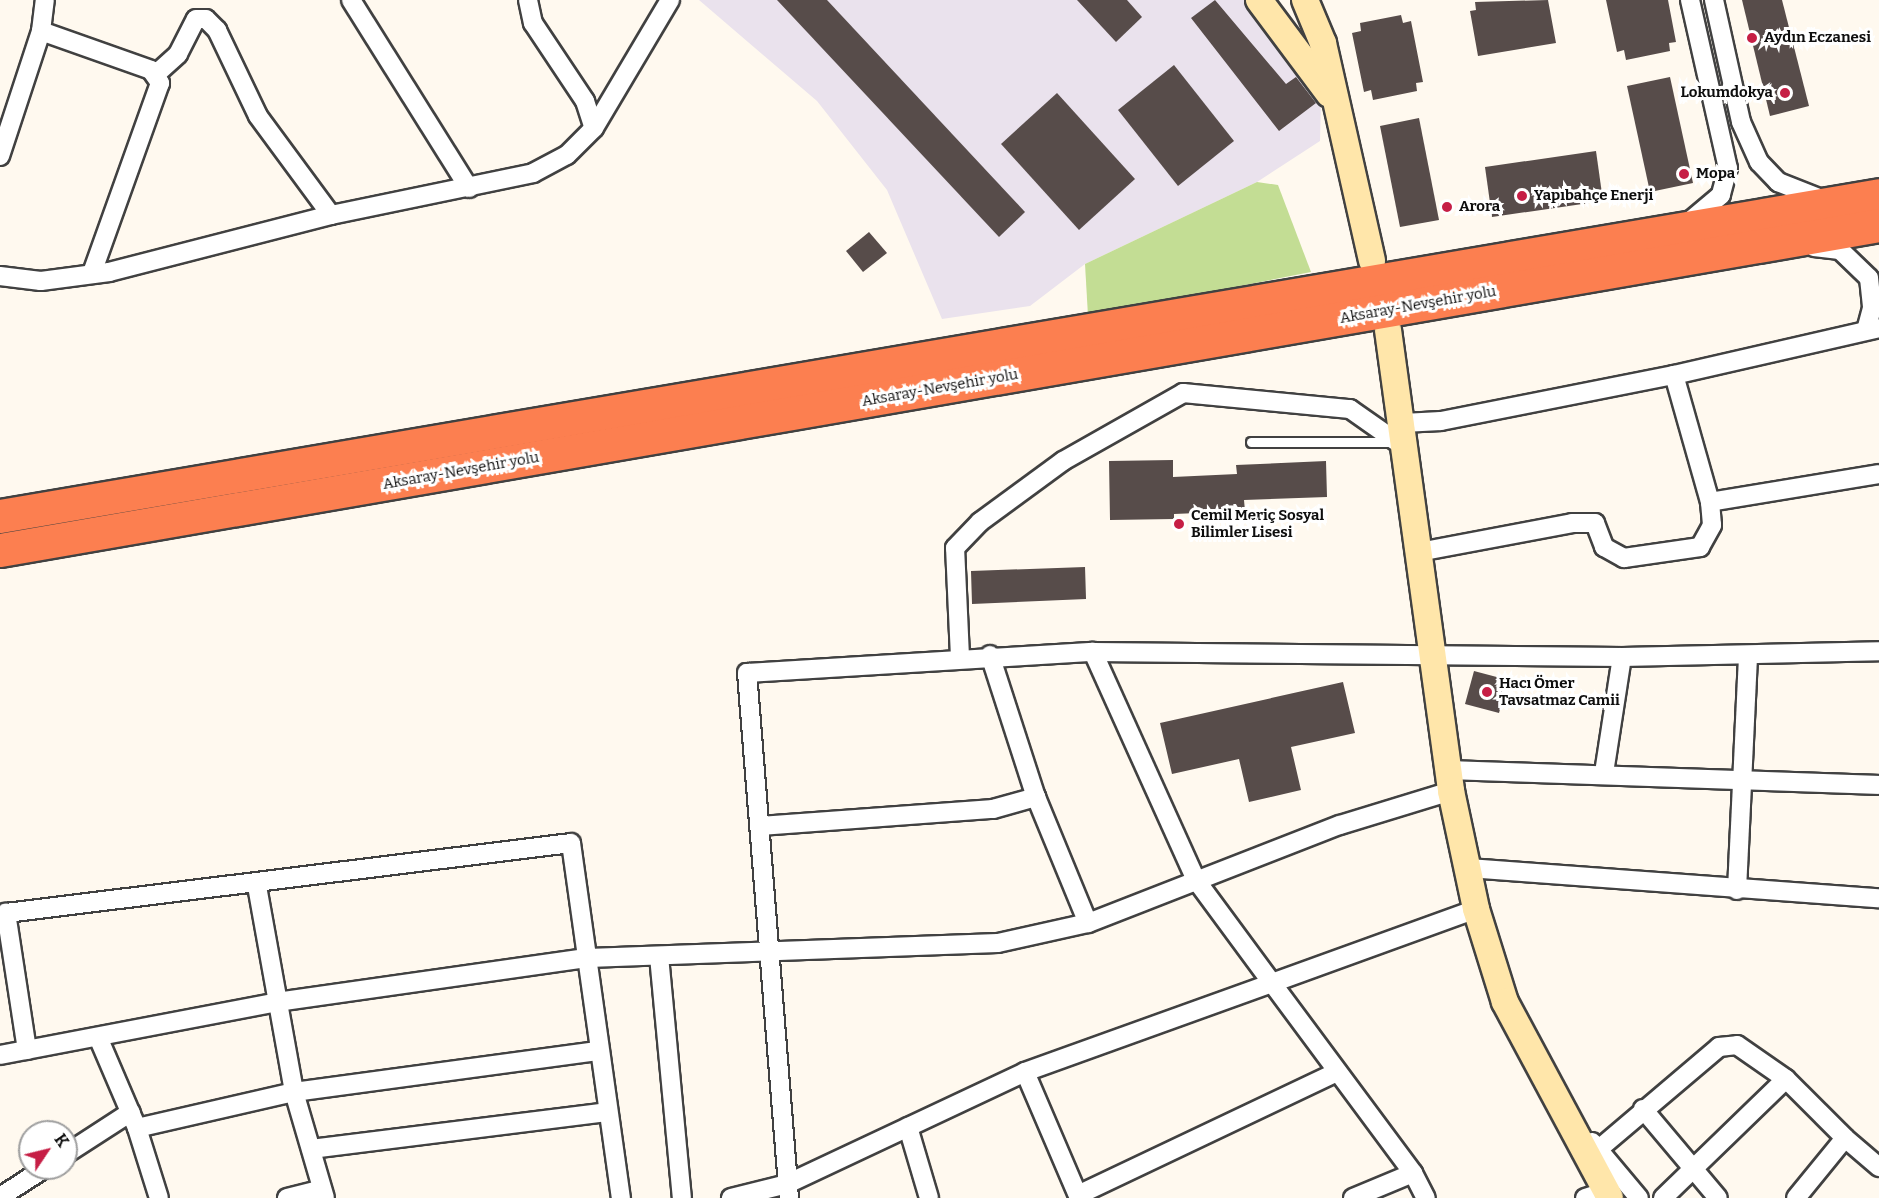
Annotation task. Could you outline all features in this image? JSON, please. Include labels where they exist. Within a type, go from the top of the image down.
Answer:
[{"type":"highway","points":[[0,516],[1879,195]]},
{"type":"highway","name":"Aksaray-Nevşehir yolu","points":[[0,550],[1879,225]]},
{"type":"street","points":[[0,156],[41,31],[45,0]]},
{"type":"street","points":[[351,0],[469,189]]},
{"type":"street","points":[[528,0],[533,23],[585,101],[594,128]]},
{"type":"street","points":[[0,276],[41,281],[92,273],[331,215],[469,189],[533,173],[567,155],[594,128],[670,0]]},
{"type":"street","points":[[1259,0],[1336,104]]},
{"type":"street","points":[[1305,0],[1323,43],[1372,261]]},
{"type":"street","points":[[1682,227],[1721,195],[1728,168],[1689,0]]},
{"type":"street","points":[[1713,0],[1741,122],[1759,162],[1778,182],[1831,203]]},
{"type":"street","points":[[155,75],[178,54],[196,19],[206,19],[217,30],[258,116],[331,215]]},
{"type":"street","points":[[41,31],[155,75],[160,83],[92,273]]},
{"type":"street","points":[[1725,252],[1840,250],[1869,278],[1872,329]]},
{"type":"street","points":[[1872,329],[1879,307]]},
{"type":"street","points":[[960,657],[955,549],[980,522],[1064,461],[1183,393],[1350,409],[1404,435],[1441,421],[1674,375],[1872,329]]},
{"type":"street","points":[[1388,330],[1451,780],[1476,909],[1505,1002],[1577,1130],[1600,1196]]},
{"type":"street","points":[[1419,552],[1572,523],[1595,523],[1604,547],[1624,558],[1700,547],[1712,525],[1710,502],[1674,375]]},
{"type":"street","points":[[1710,502],[1879,474]]},
{"type":"street","points":[[788,1191],[747,673],[990,655],[1093,652],[1432,653],[1622,657],[1879,651]]},
{"type":"street","points":[[1093,652],[1196,880],[1413,1173],[1426,1198]]},
{"type":"street","points":[[990,655],[1036,797],[1088,923]]},
{"type":"street","points":[[1737,890],[1748,655]]},
{"type":"street","points":[[1604,773],[1622,657]]},
{"type":"street","points":[[0,1055],[277,1002],[588,958],[998,943],[1088,923],[1451,780],[1604,773],[1741,782],[1879,785]]},
{"type":"street","points":[[760,826],[993,809],[1036,797]]},
{"type":"street","points":[[27,1050],[6,913],[257,886],[571,843],[607,1112],[621,1198]]},
{"type":"street","points":[[1467,867],[1737,890],[1879,898]]},
{"type":"street","points":[[257,886],[294,1092],[323,1194],[287,1198]]},
{"type":"street","points":[[731,1198],[788,1191],[908,1127],[1025,1072],[1476,909]]},
{"type":"street","points":[[659,956],[682,1198]]},
{"type":"street","points":[[99,1037],[134,1120],[159,1198]]},
{"type":"street","points":[[1600,1148],[1643,1109],[1719,1047],[1737,1046],[1786,1079],[1845,1138],[1879,1167]]},
{"type":"street","points":[[78,1148],[134,1120],[294,1092],[599,1051]]},
{"type":"street","points":[[1025,1072],[1078,1196],[1337,1072]]},
{"type":"street","points":[[1663,1198],[1786,1079]]},
{"type":"street","points":[[1643,1109],[1718,1198]]},
{"type":"street","points":[[311,1149],[607,1112]]},
{"type":"street","points":[[908,1127],[929,1198]]},
{"type":"street","points":[[1577,1130],[1600,1148],[1639,1198]]},
{"type":"street","points":[[1796,1198],[1845,1138]]},
{"type":"street","points":[[1353,1198],[1413,1173]]},
{"type":"street","points":[[0,1197],[26,1180]]},
{"type":"lane","points":[[1251,442],[1378,439],[1404,435]]},
{"type":"shaded area","points":[[699,0],[1244,0],[1321,100],[1320,141],[1257,182],[1085,264],[1030,306],[942,319],[887,190],[817,101]]},
{"type":"green space","points":[[1257,182],[1278,185],[1311,272],[1088,316],[1085,264]]},
{"type":"building","points":[[777,0],[827,0],[1025,212],[999,237]]},
{"type":"building","points":[[1077,0],[1127,0],[1142,17],[1116,42]]},
{"type":"building","points":[[1215,0],[1286,84],[1296,77],[1316,103],[1279,131],[1191,18]]},
{"type":"building","points":[[1548,0],[1556,43],[1478,56],[1470,11],[1476,10],[1475,2]]},
{"type":"building","points":[[1606,0],[1668,0],[1676,42],[1669,43],[1670,51],[1626,60],[1624,50],[1617,52]]},
{"type":"building","points":[[1742,0],[1782,0],[1809,106],[1770,116]]},
{"type":"building","points":[[1401,15],[1403,23],[1411,21],[1423,82],[1416,83],[1417,91],[1373,100],[1371,90],[1364,92],[1352,33],[1361,31],[1360,23]]},
{"type":"building","points":[[1174,65],[1234,141],[1178,186],[1118,110]]},
{"type":"building","points":[[1670,77],[1693,183],[1650,192],[1627,86]]},
{"type":"building","points":[[1057,93],[1135,179],[1079,230],[1001,144]]},
{"type":"building","points":[[1419,118],[1439,220],[1400,227],[1380,126]]},
{"type":"building","points":[[1596,151],[1603,201],[1492,217],[1485,167]]},
{"type":"building","points":[[869,232],[887,253],[863,272],[846,251]]},
{"type":"building","points":[[1173,460],[1173,477],[1237,474],[1236,465],[1326,461],[1327,497],[1244,500],[1245,511],[1174,514],[1174,519],[1110,520],[1109,461]]},
{"type":"building","points":[[1085,567],[1086,599],[972,604],[971,571]]},
{"type":"building","name":"Hacı Ömer Tavsatmaz Camii","points":[[1474,671],[1508,680],[1499,713],[1465,704]]},
{"type":"building","points":[[1343,682],[1355,733],[1291,747],[1301,790],[1249,802],[1239,759],[1172,774],[1160,723]]},
{"type":"place","name":"Aydın Eczanesi","points":[[1752,38]]},
{"type":"place","name":"Lokumdokya","points":[[1785,93]]},
{"type":"place","name":"Mopa","points":[[1684,174]]},
{"type":"place","name":"Yapıbahçe Enerji","points":[[1522,196]]},
{"type":"place","name":"Arora","points":[[1447,207]]},
{"type":"place","name":"Cemil Meriç Sosyal Bilimler Lisesi","points":[[1179,524]]},
{"type":"place","name":"Hacı Ömer Tavsatmaz Camii","points":[[1487,692]]}]
